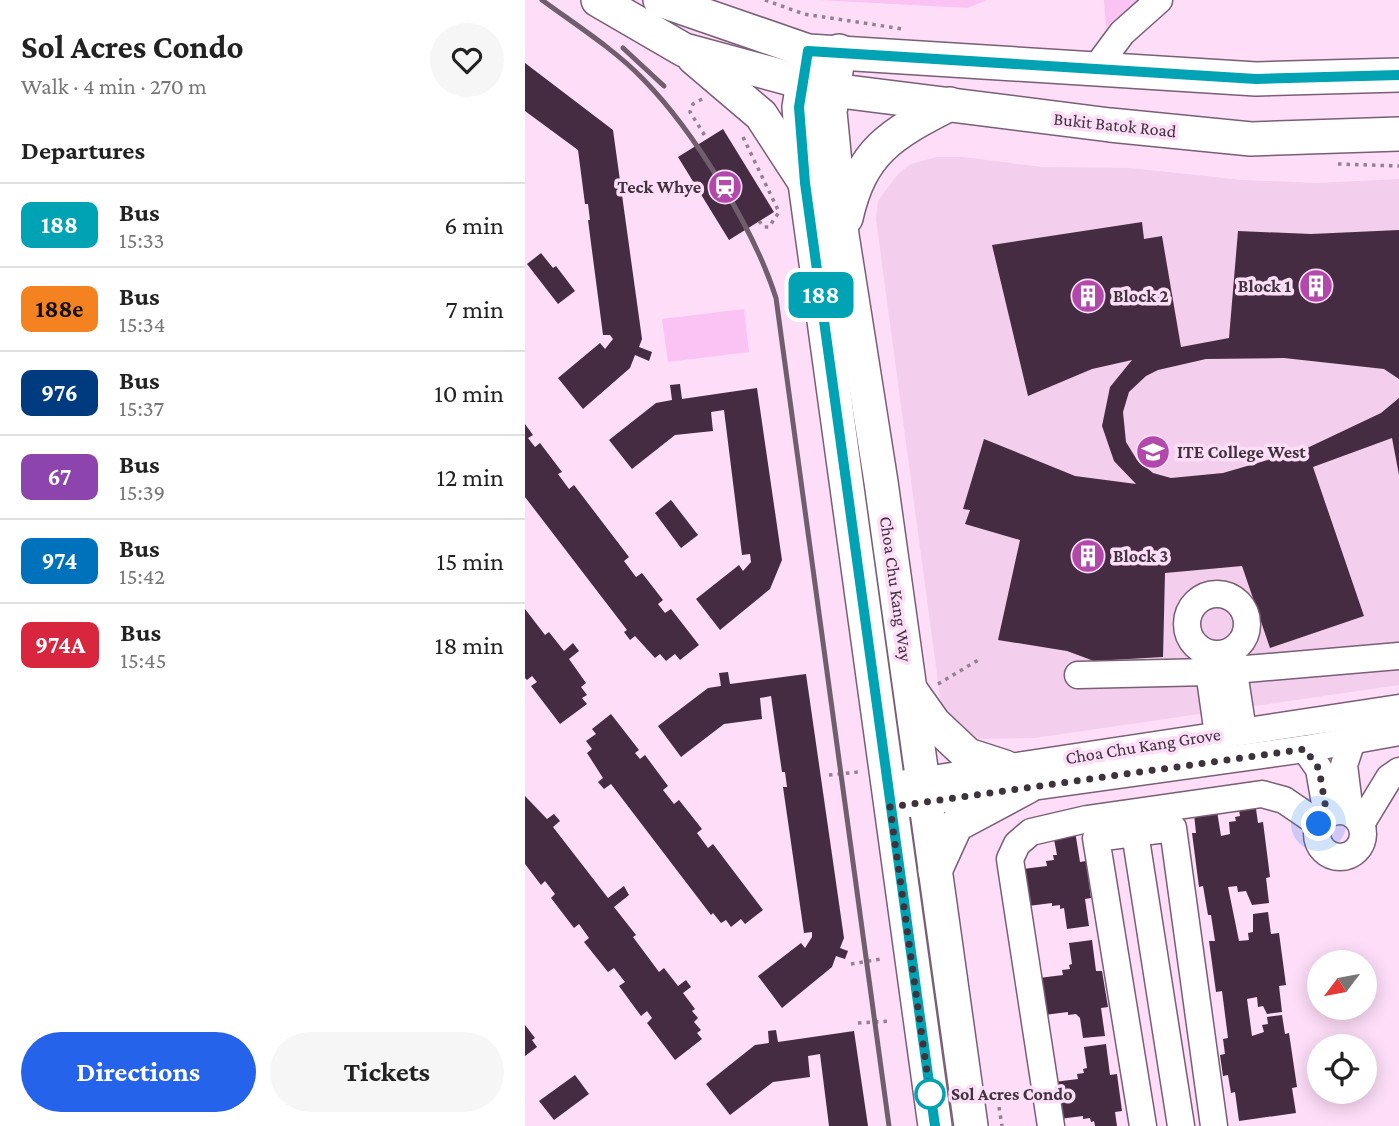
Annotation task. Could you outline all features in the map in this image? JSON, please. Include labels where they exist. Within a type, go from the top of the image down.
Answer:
[{"type":"main road","points":[[598,0],[684,50],[761,115],[805,183]]},
{"type":"main road","points":[[660,0],[821,68]]},
{"type":"main road","points":[[684,50],[821,68],[1096,68],[1256,79],[1399,75]]},
{"type":"main road","name":"Bukit Batok Road","points":[[821,68],[950,104],[1110,125],[1251,139],[1399,134]]},
{"type":"main road","name":"Choa Chu Kang Way","points":[[821,68],[799,107],[805,183],[878,788],[935,1126]]},
{"type":"main road","name":"Choa Chu Kang Way","points":[[821,68],[830,112],[842,234],[881,482],[923,685],[925,790],[971,1126]]},
{"type":"main road","points":[[842,234],[852,190],[873,153],[905,127],[950,104]]},
{"type":"main road","points":[[923,685],[934,723],[968,755],[1016,777],[956,825],[935,871]]},
{"type":"street","points":[[1096,68],[1122,33],[1159,0]]},
{"type":"street","points":[[1077,674],[1220,662],[1399,656]]},
{"type":"street","points":[[1220,662],[1231,733]]},
{"type":"street","name":"Choa Chu Kang Grove","points":[[1016,777],[1231,733],[1399,708]]},
{"type":"street","name":"Choa Chu Kang Grove","points":[[878,788],[925,790],[1016,777],[1305,749],[1399,732]]},
{"type":"street","points":[[1339,819],[1346,753],[1352,741]]},
{"type":"street","points":[[1305,749],[1319,769],[1339,819]]},
{"type":"street","points":[[1339,819],[1399,771]]},
{"type":"street","points":[[1051,1126],[1010,859],[1017,844],[1031,832],[1087,819],[1262,794],[1339,819]]},
{"type":"street","points":[[1143,1126],[1095,838],[1173,828],[1213,1126]]},
{"type":"street","points":[[1135,833],[1181,1126]]},
{"type":"path","points":[[707,139],[690,108],[709,98]]},
{"type":"path","points":[[742,130],[744,143],[779,212],[779,218],[769,227],[764,227],[759,221]]},
{"type":"path","points":[[923,685],[980,659]]},
{"type":"path","points":[[829,775],[878,788]]},
{"type":"path","points":[[851,964],[881,959]]},
{"type":"path","points":[[858,1023],[890,1021]]},
{"type":"path","points":[[999,1107],[1002,1126]]},
{"type":"shaded area","points":[[819,0],[987,0],[967,8]]},
{"type":"shaded area","points":[[1104,0],[1139,0],[1106,27]]},
{"type":"shaded area","name":"ITE College West","points":[[937,157],[963,157],[1042,167],[1130,168],[1242,180],[1317,183],[1399,179],[1399,685],[1034,738],[979,739],[959,727],[941,704],[876,219],[878,201],[898,174],[911,164]]},
{"type":"shaded area","points":[[744,309],[749,352],[668,362],[662,319]]},
{"type":"building","points":[[525,63],[613,130],[642,339],[639,347],[652,352],[649,361],[635,355],[630,368],[583,409],[558,378],[600,343],[605,349],[613,339],[610,335],[603,335],[588,204],[585,204],[578,150],[525,111]]},
{"type":"building","points":[[723,129],[774,212],[729,240],[678,157]]},
{"type":"building","points":[[1142,222],[1144,239],[1162,236],[1181,347],[1229,338],[1238,231],[1311,234],[1399,230],[1399,379],[1384,369],[1284,358],[1206,359],[1158,370],[1146,376],[1129,392],[1123,412],[1126,442],[1137,460],[1153,473],[1171,478],[1223,473],[1305,449],[1381,413],[1399,398],[1399,475],[1392,438],[1313,467],[1364,616],[1270,648],[1242,566],[1165,573],[1163,657],[1094,661],[1067,651],[998,640],[1020,540],[965,524],[970,510],[963,509],[984,439],[1075,476],[1136,484],[1114,461],[1102,426],[1110,387],[1132,360],[1092,369],[1028,396],[992,245]]},
{"type":"building","points":[[541,253],[553,268],[556,266],[575,291],[558,304],[527,264]]},
{"type":"building","points":[[680,384],[682,399],[757,388],[782,560],[770,589],[720,630],[696,599],[739,565],[743,571],[751,562],[750,554],[742,555],[724,410],[711,412],[713,431],[675,435],[632,469],[609,440],[656,403],[672,400],[670,385]]},
{"type":"building","points":[[525,424],[533,435],[528,438],[535,447],[540,443],[562,472],[558,474],[569,489],[574,485],[629,557],[624,561],[636,577],[642,573],[663,600],[658,604],[665,613],[671,609],[699,645],[680,660],[675,654],[666,661],[660,654],[655,658],[635,636],[630,640],[624,632],[627,630],[525,497]]},
{"type":"building","points":[[671,500],[698,535],[681,548],[655,513]]},
{"type":"building","points":[[525,609],[545,635],[549,632],[564,651],[573,643],[579,651],[569,659],[586,683],[581,687],[587,695],[582,698],[587,704],[560,724],[531,686],[537,682],[532,676],[527,680],[525,678]]},
{"type":"building","points":[[728,672],[730,684],[806,674],[844,938],[840,948],[848,951],[845,959],[836,956],[832,967],[782,1008],[758,976],[801,943],[805,948],[812,932],[804,933],[783,787],[787,787],[785,772],[782,772],[771,696],[760,698],[762,719],[724,724],[681,757],[658,726],[708,688],[721,686],[719,673]]},
{"type":"building","points":[[611,714],[639,750],[635,753],[640,759],[645,755],[668,786],[663,790],[674,804],[679,800],[702,829],[697,833],[708,848],[713,844],[763,910],[745,924],[741,919],[731,927],[726,920],[721,923],[713,913],[711,915],[611,784],[604,789],[598,782],[603,778],[587,753],[592,749],[586,741],[596,734],[592,729]]},
{"type":"building","points":[[525,796],[547,819],[554,814],[560,821],[553,827],[608,898],[624,886],[629,895],[614,907],[636,935],[633,937],[659,972],[664,968],[678,986],[686,980],[691,987],[683,993],[695,1009],[692,1011],[698,1018],[694,1022],[701,1030],[697,1033],[702,1039],[675,1060],[647,1023],[652,1018],[647,1011],[641,1016],[619,986],[625,982],[614,968],[608,972],[584,942],[589,938],[579,924],[574,928],[551,898],[555,894],[545,881],[541,885],[525,864]]},
{"type":"building","points":[[1255,802],[1258,823],[1263,822],[1270,877],[1266,878],[1269,903],[1252,905],[1246,891],[1238,892],[1237,886],[1228,887],[1239,941],[1249,940],[1248,933],[1253,932],[1253,914],[1268,912],[1271,934],[1279,933],[1286,985],[1279,986],[1282,1012],[1267,1014],[1263,1006],[1258,1007],[1257,997],[1247,999],[1252,1036],[1264,1032],[1262,1025],[1268,1024],[1267,1017],[1282,1015],[1285,1034],[1289,1033],[1297,1087],[1292,1088],[1296,1113],[1239,1121],[1235,1092],[1231,1093],[1228,1075],[1223,1076],[1220,1055],[1225,1054],[1223,1039],[1228,1038],[1222,991],[1216,992],[1209,941],[1215,941],[1211,915],[1208,915],[1203,886],[1199,887],[1192,833],[1196,833],[1194,814],[1217,811],[1221,836],[1230,834],[1229,822],[1236,821],[1235,817],[1240,816],[1238,804]]},
{"type":"building","points":[[1075,831],[1080,862],[1086,861],[1091,898],[1085,899],[1089,926],[1067,929],[1064,908],[1060,909],[1060,905],[1052,906],[1052,903],[1028,906],[1023,869],[1047,866],[1046,861],[1054,860],[1053,855],[1057,855],[1053,834]]},
{"type":"building","points":[[1092,940],[1096,971],[1102,971],[1108,1007],[1101,1008],[1105,1036],[1083,1038],[1080,1018],[1076,1014],[1068,1015],[1068,1012],[1044,1015],[1039,978],[1063,975],[1062,970],[1070,969],[1069,965],[1072,964],[1069,943]]},
{"type":"building","points":[[525,1025],[535,1038],[532,1040],[537,1047],[525,1056]]},
{"type":"building","points":[[776,1030],[778,1042],[854,1031],[868,1126],[829,1126],[820,1054],[808,1056],[810,1077],[773,1082],[730,1115],[706,1084],[755,1045],[769,1043],[768,1031]]},
{"type":"building","points":[[1106,1044],[1110,1075],[1117,1074],[1122,1111],[1115,1112],[1117,1126],[1095,1126],[1094,1121],[1091,1122],[1090,1118],[1083,1119],[1083,1116],[1059,1119],[1054,1082],[1078,1079],[1077,1074],[1084,1073],[1083,1069],[1087,1068],[1084,1047]]},
{"type":"building","points":[[575,1075],[589,1094],[554,1120],[539,1101]]},
{"type":"railway","points":[[542,0],[632,68],[682,125],[738,212],[776,298],[889,1126]]},
{"type":"railway","points":[[623,48],[664,86]]},
{"type":"bus line","name":"188","points":[[935,1126],[805,183],[799,107],[808,51],[1256,79],[1399,75]]},
{"type":"place","name":"Teck Whye","points":[[725,187]]},
{"type":"place","name":"Block 1","points":[[1316,286]]},
{"type":"place","name":"Block 2","points":[[1088,296]]},
{"type":"place","name":"ITE College West","points":[[1153,452]]},
{"type":"place","name":"Block 3","points":[[1088,556]]},
{"type":"place","name":"Sol Acres Condo","points":[[930,1094]]},
{"type":"route","points":[[930,1094],[890,807],[1305,749],[1319,769],[1327,815],[1319,824]]}]
